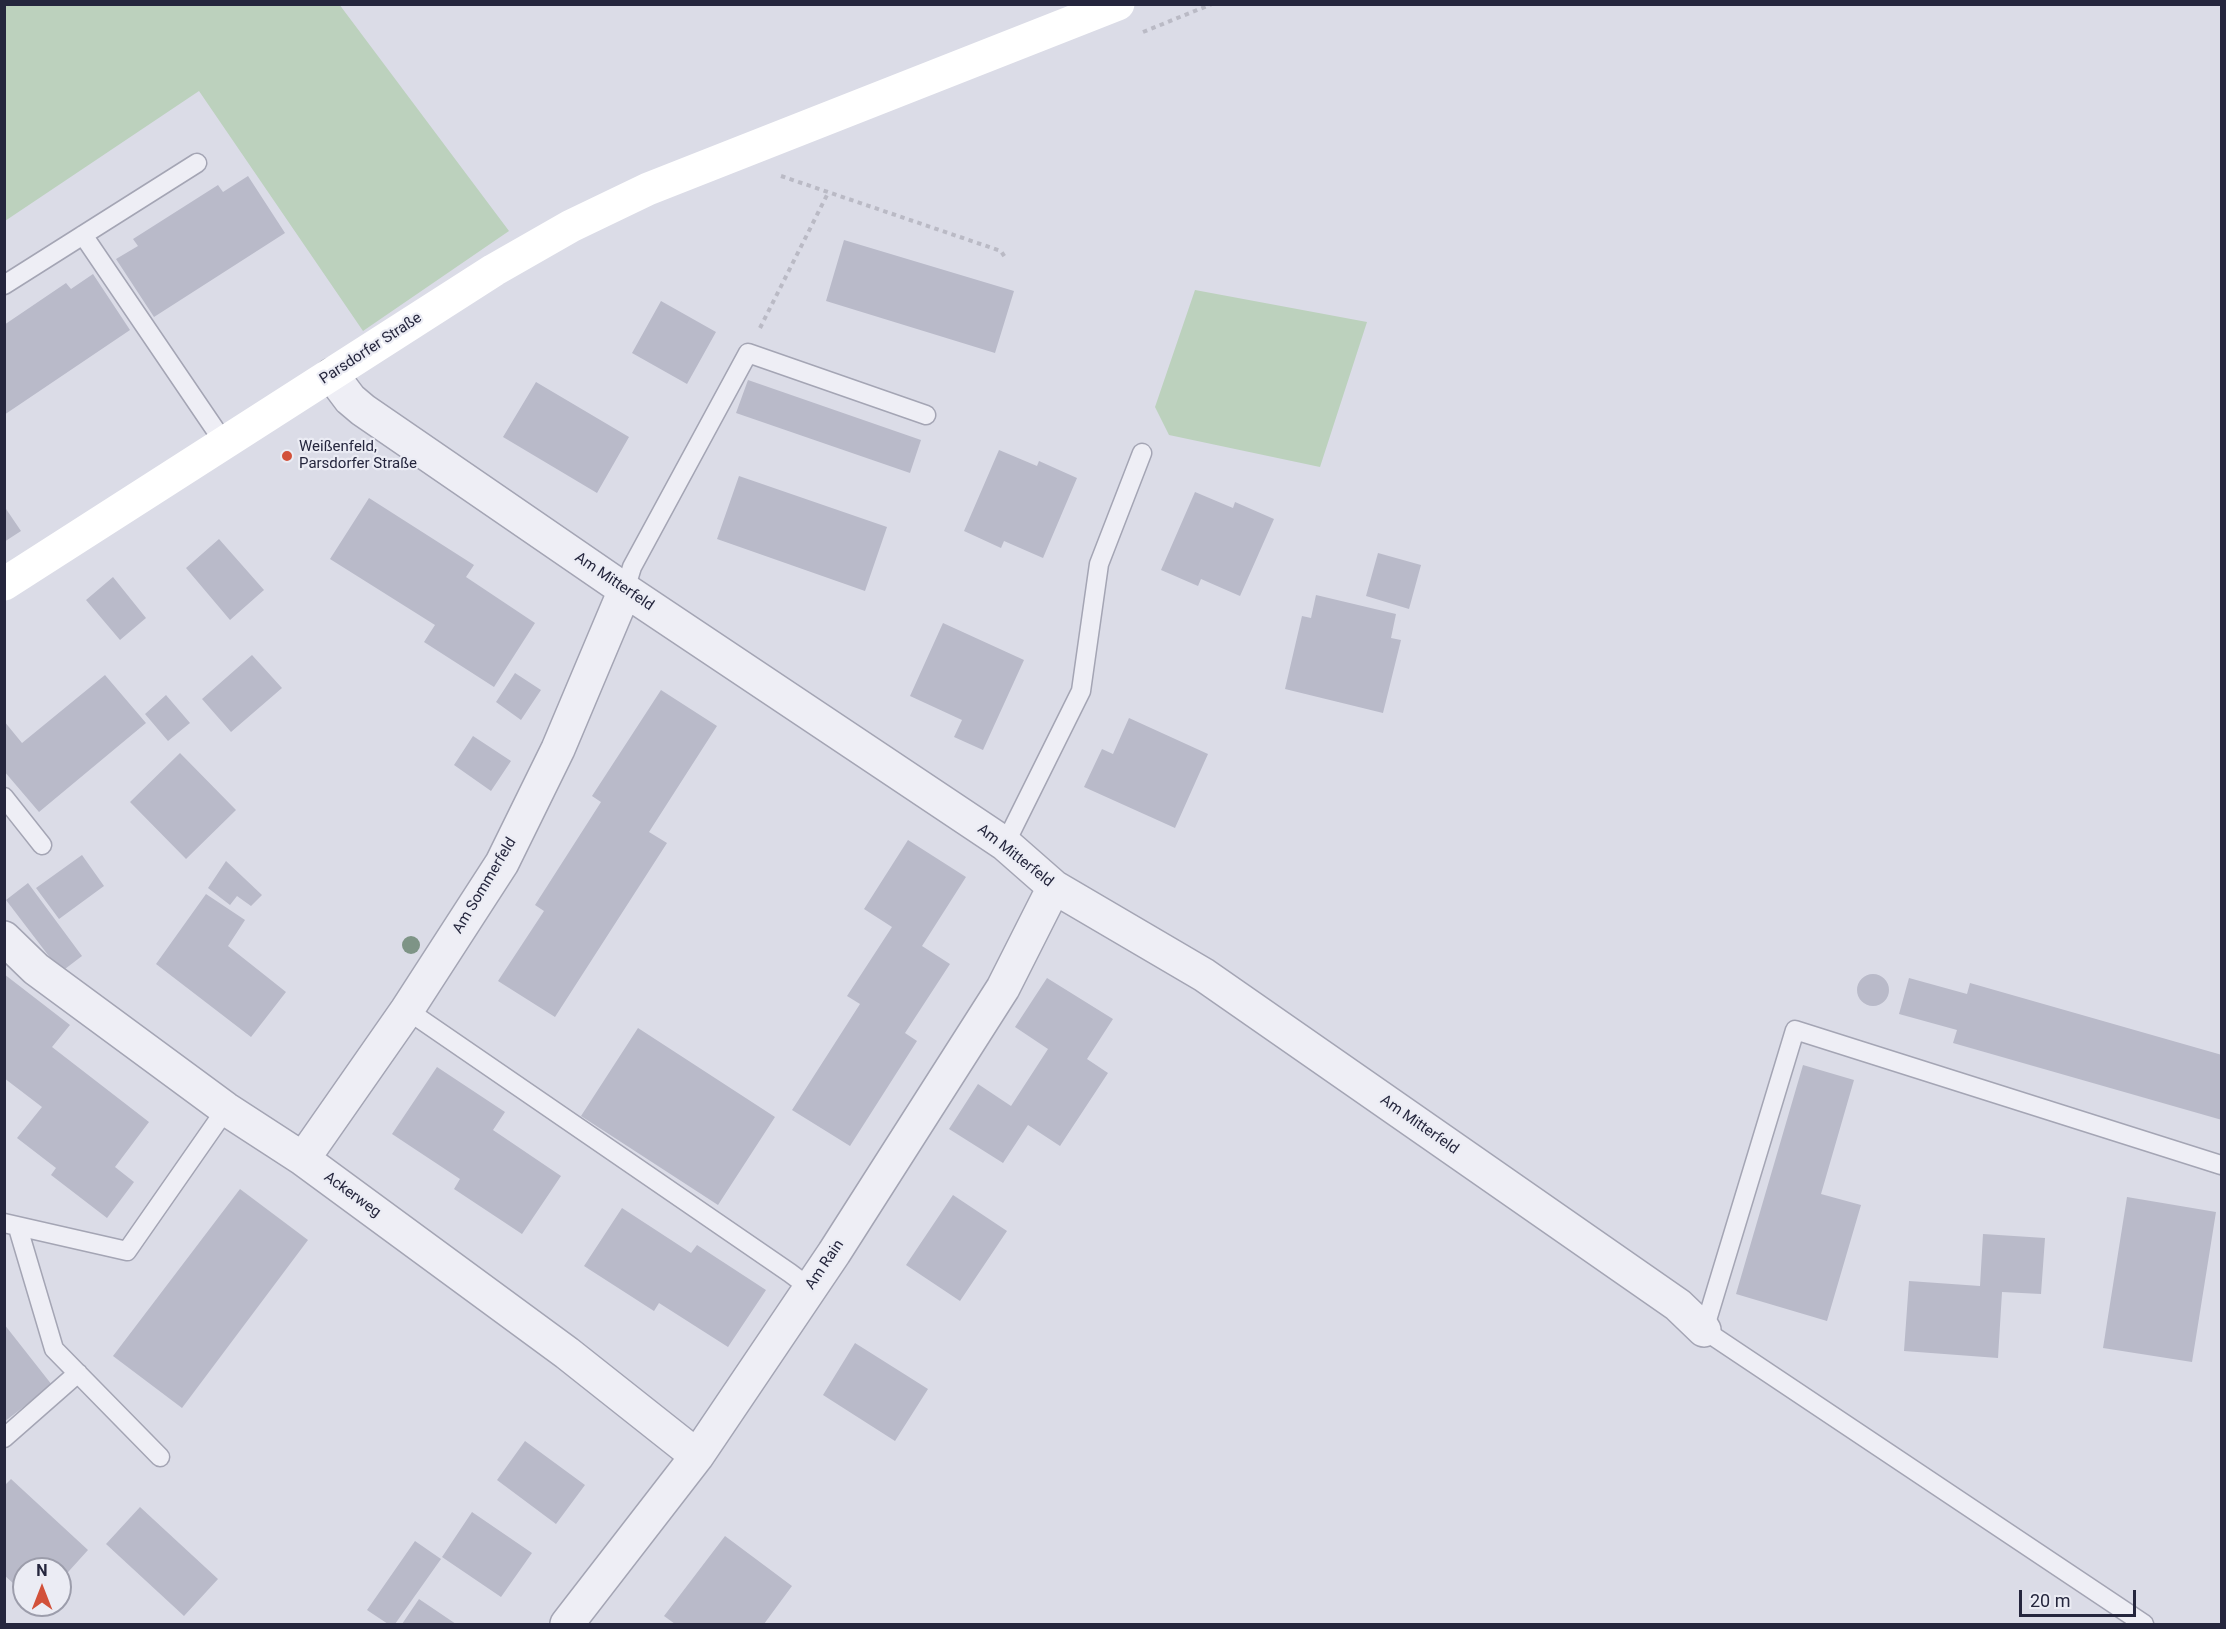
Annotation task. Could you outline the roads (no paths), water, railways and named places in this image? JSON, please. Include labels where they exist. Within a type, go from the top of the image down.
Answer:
[{"type":"street","name":"Parsdorfer Straße","points":[[4,584],[494,270],[571,226],[648,189],[1118,4]]},
{"type":"street","name":"Am Mitterfeld","points":[[332,375],[350,399],[363,410],[625,590],[1005,844],[1054,886],[1204,975],[1678,1305],[1704,1330]]},
{"type":"street","name":"Am Sommerfeld","points":[[303,1159],[407,1010],[502,862],[558,748],[625,590]]},
{"type":"street","name":"Am Rain","points":[[567,1624],[697,1456],[810,1288],[1003,988],[1054,886]]},
{"type":"street","name":"Ackerweg","points":[[4,938],[36,969],[226,1109],[303,1159],[567,1353],[697,1456]]},
{"type":"lane","points":[[4,285],[197,163]]},
{"type":"lane","points":[[83,235],[225,444]]},
{"type":"lane","points":[[625,590],[632,567],[748,353],[926,415]]},
{"type":"lane","points":[[1005,844],[1081,692],[1099,564],[1142,453]]},
{"type":"lane","points":[[4,797],[42,845]]},
{"type":"lane","points":[[407,1010],[810,1288]]},
{"type":"lane","points":[[2144,1624],[1704,1330],[1794,1030],[2221,1165]]},
{"type":"lane","points":[[11,1226],[127,1251],[226,1109]]},
{"type":"lane","points":[[11,1226],[54,1349],[160,1457]]},
{"type":"lane","points":[[4,1438],[78,1373]]},
{"type":"place","name":"Weißenfeld, Parsdorfer Straße","points":[[287,456]]}]
